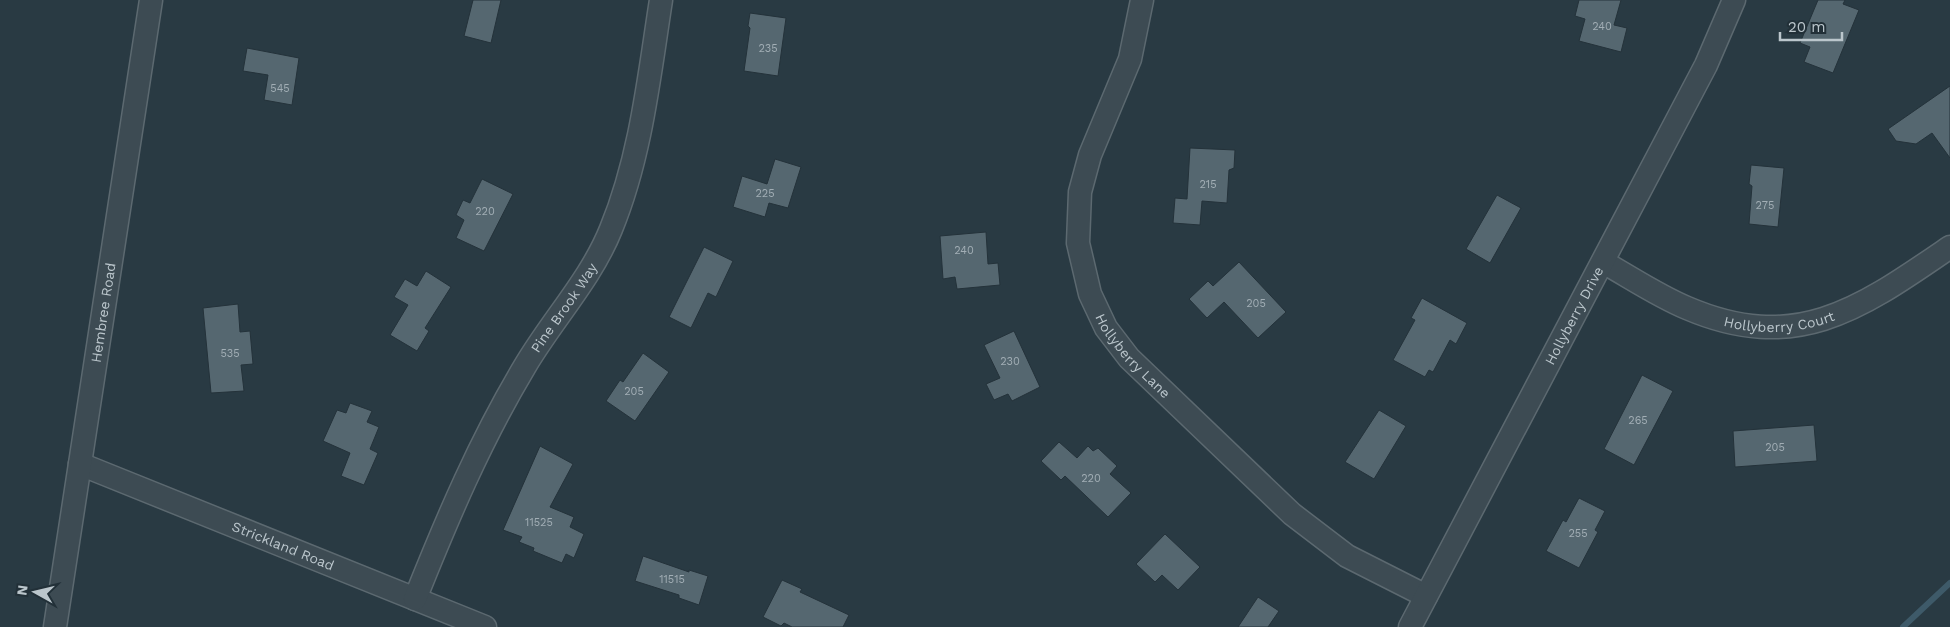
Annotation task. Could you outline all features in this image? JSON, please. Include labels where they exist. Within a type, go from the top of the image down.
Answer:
[{"type":"street","name":"Hembree Road","points":[[55,627],[151,0]]},
{"type":"street","name":"Pine Brook Way","points":[[416,599],[458,492],[485,435],[525,365],[592,267],[610,231],[624,194],[639,136],[661,0]]},
{"type":"street","name":"Hollyberry Lane","points":[[1142,0],[1130,59],[1090,155],[1080,192],[1078,243],[1094,302],[1106,328],[1129,358],[1292,514],[1348,556],[1426,596]]},
{"type":"street","name":"Hollyberry Drive","points":[[1410,627],[1706,65],[1734,0]]},
{"type":"street","name":"Hollyberry Court","points":[[1603,262],[1686,308],[1729,322],[1759,327],[1787,326],[1818,322],[1844,313],[1881,294],[1950,247]]},
{"type":"street","name":"Strickland Road","points":[[80,464],[485,627]]},
{"type":"building","points":[[473,0],[501,0],[491,43],[464,36]]},
{"type":"building","points":[[1579,0],[1621,0],[1614,25],[1627,28],[1621,52],[1579,41],[1585,19],[1575,16]]},
{"type":"building","points":[[1818,0],[1845,0],[1843,4],[1859,10],[1833,73],[1804,62],[1810,47],[1800,43]]},
{"type":"building","points":[[750,13],[786,18],[778,76],[744,71],[750,28],[748,26]]},
{"type":"building","points":[[247,48],[299,58],[292,105],[264,100],[268,75],[243,71]]},
{"type":"building","points":[[1950,86],[1950,158],[1932,133],[1916,144],[1896,141],[1888,129]]},
{"type":"building","points":[[1190,148],[1235,150],[1234,168],[1229,170],[1227,203],[1202,201],[1200,225],[1173,223],[1175,198],[1187,199]]},
{"type":"building","points":[[775,159],[801,167],[788,208],[769,203],[765,217],[733,207],[742,176],[767,184]]},
{"type":"building","points":[[1751,165],[1784,168],[1778,227],[1749,224],[1752,186],[1749,184]]},
{"type":"building","points":[[482,179],[513,194],[484,251],[456,238],[464,220],[456,215],[463,200],[470,203]]},
{"type":"building","points":[[1497,195],[1521,208],[1490,263],[1466,249]]},
{"type":"building","points":[[986,232],[988,264],[998,263],[1000,285],[957,289],[955,277],[943,279],[940,236]]},
{"type":"building","points":[[704,247],[733,261],[716,297],[708,293],[691,328],[669,317]]},
{"type":"building","points":[[1239,262],[1286,312],[1258,338],[1224,302],[1207,318],[1189,299],[1208,281],[1213,286]]},
{"type":"building","points":[[426,271],[451,287],[425,328],[429,331],[417,351],[390,335],[408,305],[394,297],[405,279],[417,286]]},
{"type":"building","points":[[1422,298],[1467,323],[1456,344],[1450,340],[1433,372],[1429,370],[1425,377],[1393,360],[1415,320],[1411,318]]},
{"type":"building","points":[[238,304],[240,332],[250,331],[253,364],[241,365],[244,391],[211,393],[203,308]]},
{"type":"building","points":[[1014,331],[1040,387],[1012,401],[1008,394],[994,400],[986,384],[1000,378],[984,345]]},
{"type":"building","points":[[643,353],[669,372],[635,421],[606,401],[620,380],[623,382]]},
{"type":"building","points":[[1642,375],[1673,391],[1634,465],[1604,449]]},
{"type":"building","points":[[350,403],[372,411],[367,422],[379,427],[370,449],[378,453],[364,485],[341,476],[350,453],[323,441],[337,410],[346,413]]},
{"type":"building","points":[[1379,410],[1406,426],[1374,479],[1345,462]]},
{"type":"building","points":[[1814,425],[1817,461],[1735,467],[1733,431]]},
{"type":"building","points":[[1059,442],[1077,458],[1088,446],[1093,451],[1098,448],[1117,466],[1110,474],[1131,493],[1108,517],[1065,476],[1061,480],[1041,461]]},
{"type":"building","points":[[540,446],[573,464],[550,507],[574,517],[570,527],[584,534],[574,558],[566,554],[562,563],[533,551],[534,548],[519,542],[522,537],[503,530]]},
{"type":"building","points":[[1579,498],[1605,511],[1595,530],[1598,532],[1579,568],[1546,551],[1563,520],[1566,522]]},
{"type":"building","points":[[1165,534],[1200,567],[1178,590],[1162,575],[1155,582],[1136,564]]},
{"type":"building","points":[[643,556],[689,572],[689,570],[708,576],[699,605],[679,598],[679,595],[635,581]]},
{"type":"building","points":[[782,580],[802,589],[800,592],[849,615],[843,627],[792,627],[784,623],[781,626],[763,617]]},
{"type":"building","points":[[1258,597],[1279,611],[1268,627],[1238,627]]},
{"type":"waterway","points":[[1903,627],[1950,583]]}]
